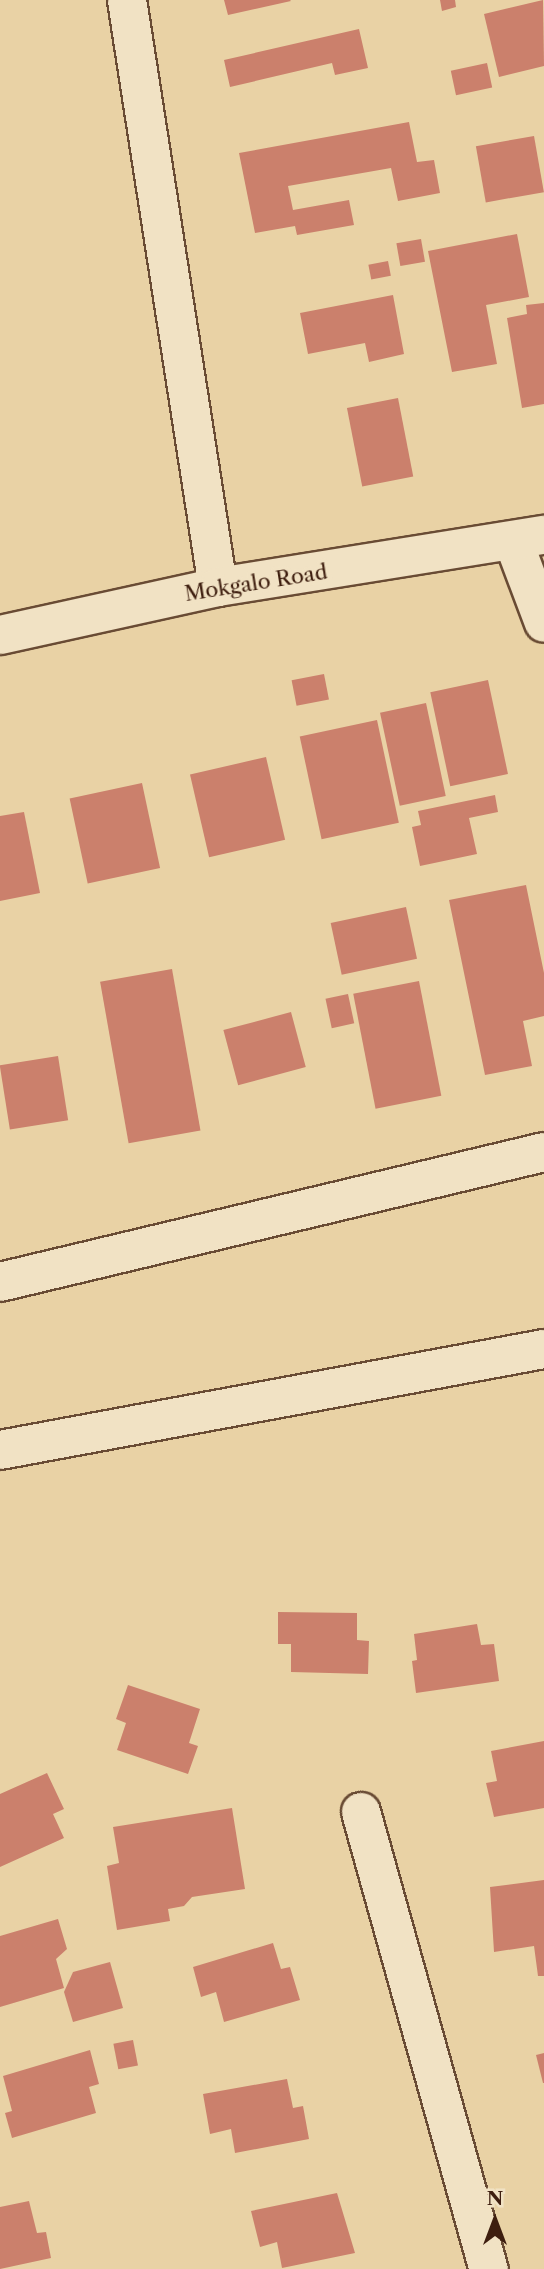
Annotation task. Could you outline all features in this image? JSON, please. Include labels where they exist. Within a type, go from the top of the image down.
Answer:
[{"type":"street","points":[[127,0],[218,587]]},
{"type":"street","points":[[529,539],[544,622]]},
{"type":"street","name":"Mokgalo Road","points":[[0,635],[218,587],[529,539]]},
{"type":"street","points":[[0,1282],[544,1152]]},
{"type":"street","points":[[0,1450],[544,1349]]},
{"type":"street","points":[[361,1812],[489,2269]]},
{"type":"building","points":[[224,0],[290,0],[291,1],[228,15]]},
{"type":"building","points":[[440,0],[455,0],[456,7],[442,11]]},
{"type":"building","points":[[543,0],[544,66],[499,77],[484,14]]},
{"type":"building","points":[[359,29],[368,68],[335,75],[332,63],[230,87],[224,60]]},
{"type":"building","points":[[487,63],[492,87],[456,95],[451,71]]},
{"type":"building","points":[[409,122],[417,162],[434,160],[440,193],[398,201],[391,168],[288,186],[293,210],[349,200],[354,225],[297,235],[295,226],[255,233],[239,153]]},
{"type":"building","points":[[534,136],[544,192],[486,202],[476,146]]},
{"type":"building","points":[[517,234],[529,297],[486,305],[497,364],[452,372],[428,251]]},
{"type":"building","points":[[421,239],[425,262],[400,266],[396,243]]},
{"type":"building","points":[[388,261],[391,276],[371,280],[368,265]]},
{"type":"building","points":[[393,295],[404,354],[369,362],[365,343],[308,354],[300,313]]},
{"type":"building","points":[[544,303],[544,404],[522,408],[507,318],[527,314],[526,305]]},
{"type":"building","points":[[398,398],[413,477],[362,486],[347,408]]},
{"type":"building","points":[[324,674],[329,700],[297,706],[292,680]]},
{"type":"building","points":[[488,680],[508,774],[450,786],[430,692]]},
{"type":"building","points":[[426,703],[446,796],[400,806],[380,713]]},
{"type":"building","points":[[377,720],[399,823],[322,839],[300,736]]},
{"type":"building","points":[[266,757],[285,840],[209,857],[190,775]]},
{"type":"building","points":[[142,783],[160,868],[88,883],[70,798]]},
{"type":"building","points":[[495,795],[498,812],[469,818],[477,854],[420,866],[412,827],[421,825],[418,811]]},
{"type":"building","points":[[24,812],[40,893],[0,901],[0,816]]},
{"type":"building","points":[[526,885],[544,973],[544,1016],[523,1021],[532,1066],[485,1075],[449,900]]},
{"type":"building","points":[[406,907],[417,959],[342,975],[331,923]]},
{"type":"building","points":[[172,969],[200,1131],[129,1143],[100,982]]},
{"type":"building","points":[[419,981],[441,1096],[376,1109],[353,994]]},
{"type":"building","points":[[348,994],[354,1023],[332,1028],[326,999]]},
{"type":"building","points":[[291,1012],[306,1067],[238,1085],[223,1030]]},
{"type":"building","points":[[58,1056],[68,1120],[10,1129],[0,1065]]},
{"type":"building","points":[[278,1612],[357,1613],[357,1640],[369,1641],[368,1674],[291,1672],[291,1644],[278,1644]]},
{"type":"building","points":[[477,1624],[481,1645],[494,1644],[499,1681],[416,1693],[412,1661],[417,1660],[414,1634]]},
{"type":"building","points":[[128,1685],[200,1709],[189,1743],[198,1746],[188,1774],[117,1750],[126,1723],[116,1719]]},
{"type":"building","points":[[544,1741],[544,1808],[494,1817],[486,1783],[497,1781],[491,1751]]},
{"type":"building","points":[[47,1773],[64,1809],[53,1814],[64,1838],[0,1867],[0,1794]]},
{"type":"building","points":[[232,1808],[245,1889],[192,1897],[184,1906],[168,1909],[170,1921],[117,1930],[107,1866],[119,1863],[113,1827]]},
{"type":"building","points":[[544,1880],[544,1976],[538,1976],[534,1946],[494,1952],[490,1887]]},
{"type":"building","points":[[58,1919],[67,1949],[56,1959],[64,1988],[0,2007],[0,1936]]},
{"type":"building","points":[[273,1943],[281,1969],[290,1967],[300,2000],[224,2022],[216,1992],[201,1997],[193,1967]]},
{"type":"building","points":[[110,1962],[123,2008],[73,2022],[64,1992],[73,1972]]},
{"type":"building","points":[[133,2040],[138,2066],[118,2069],[113,2044]]},
{"type":"building","points":[[90,2050],[99,2084],[89,2087],[96,2113],[12,2138],[5,2113],[12,2111],[3,2076]]},
{"type":"building","points":[[544,2053],[544,2083],[543,2083],[536,2055]]},
{"type":"building","points":[[287,2079],[293,2108],[303,2106],[309,2139],[235,2153],[231,2129],[210,2134],[203,2094]]},
{"type":"building","points":[[337,2193],[355,2253],[282,2268],[277,2242],[260,2247],[251,2211]]},
{"type":"building","points":[[29,2201],[37,2233],[46,2232],[51,2258],[0,2269],[0,2207]]}]
